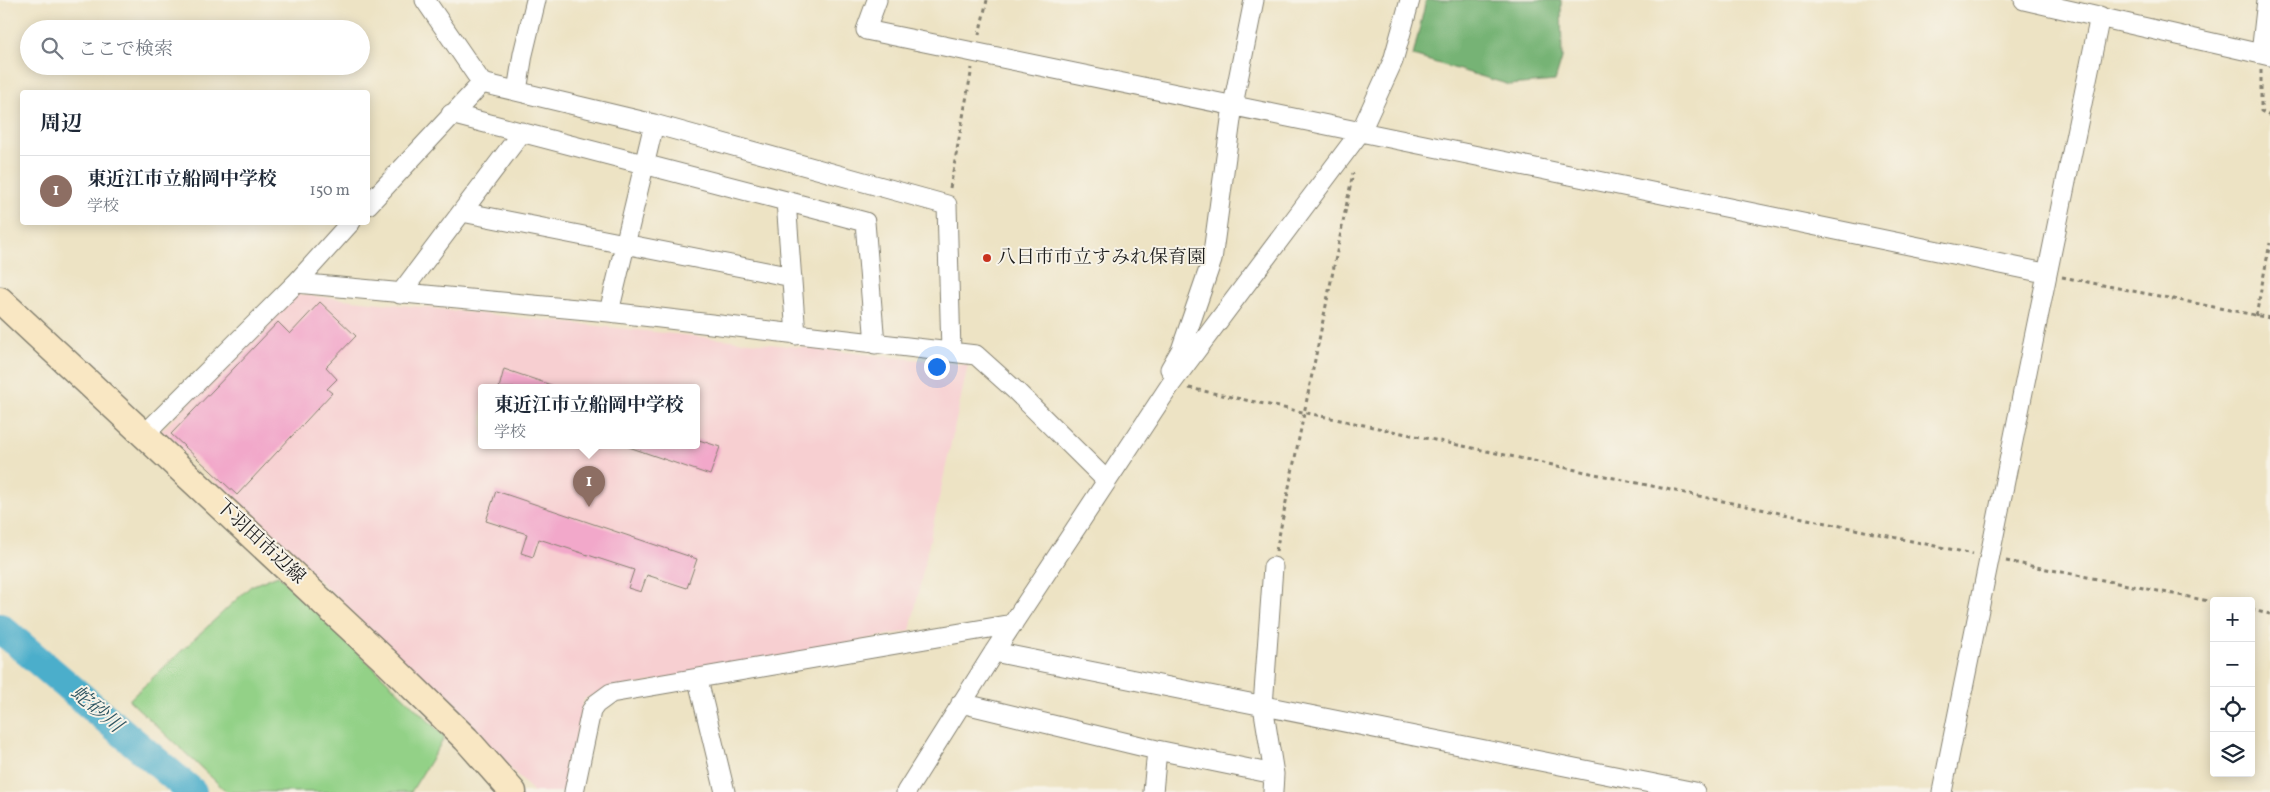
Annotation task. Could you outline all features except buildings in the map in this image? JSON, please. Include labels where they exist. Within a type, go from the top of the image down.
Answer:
[{"type":"main road","name":"下羽田市辺線","points":[[0,300],[145,434],[466,739],[513,792]]},
{"type":"street","points":[[425,0],[482,83],[654,124],[947,205],[952,352]]},
{"type":"street","points":[[517,91],[523,54],[536,0]]},
{"type":"street","points":[[877,0],[866,30],[2045,273]]},
{"type":"street","points":[[1171,384],[1168,372],[1181,350],[1212,260],[1233,105],[1254,0]]},
{"type":"street","points":[[906,792],[994,652],[1171,384],[1361,131],[1393,61],[1410,0]]},
{"type":"street","points":[[2024,0],[2265,55],[2267,0]]},
{"type":"street","points":[[1942,792],[1991,558],[2045,273],[2100,16]]},
{"type":"street","points":[[370,203],[482,83]]},
{"type":"street","points":[[451,114],[645,163],[865,222],[875,344]]},
{"type":"street","points":[[609,312],[654,124]]},
{"type":"street","points":[[400,294],[522,132]]},
{"type":"street","points":[[786,201],[796,335]]},
{"type":"street","points":[[462,212],[792,277]]},
{"type":"street","points":[[145,434],[296,283],[348,225]]},
{"type":"street","points":[[296,283],[609,312],[976,355],[1016,391],[1106,480]]},
{"type":"street","points":[[961,703],[1157,750],[1274,787],[1263,706],[1273,566]]},
{"type":"street","points":[[574,792],[592,712],[596,704],[611,693],[698,680],[1014,624]]},
{"type":"street","points":[[994,652],[1695,792]]},
{"type":"street","points":[[698,680],[725,792]]},
{"type":"street","points":[[1153,792],[1157,750]]},
{"type":"path","points":[[947,205],[975,52],[987,0]]},
{"type":"path","points":[[2265,55],[2261,111],[2270,116]]},
{"type":"path","points":[[1273,566],[1353,170]]},
{"type":"path","points":[[2256,316],[2270,243]]},
{"type":"path","points":[[2045,273],[2270,318]]},
{"type":"path","points":[[1171,384],[1991,558],[2210,601]]},
{"type":"path","points":[[2255,611],[2270,614]]},
{"type":"shaded area","points":[[296,294],[968,365],[910,631],[609,690],[584,699],[565,792],[534,792],[322,583],[161,431]]},
{"type":"green space","points":[[1426,0],[1561,0],[1562,58],[1555,81],[1510,85],[1413,56]]},
{"type":"green space","points":[[278,575],[445,737],[411,792],[227,792],[129,700],[251,586]]},
{"type":"waterway","name":"蛇砂川","points":[[0,628],[192,792]]},
{"type":"place","name":"八日市市立すみれ保育園","points":[[987,258]]},
{"type":"place","name":"東近江市立船岡中学校","points":[[589,507]]}]
